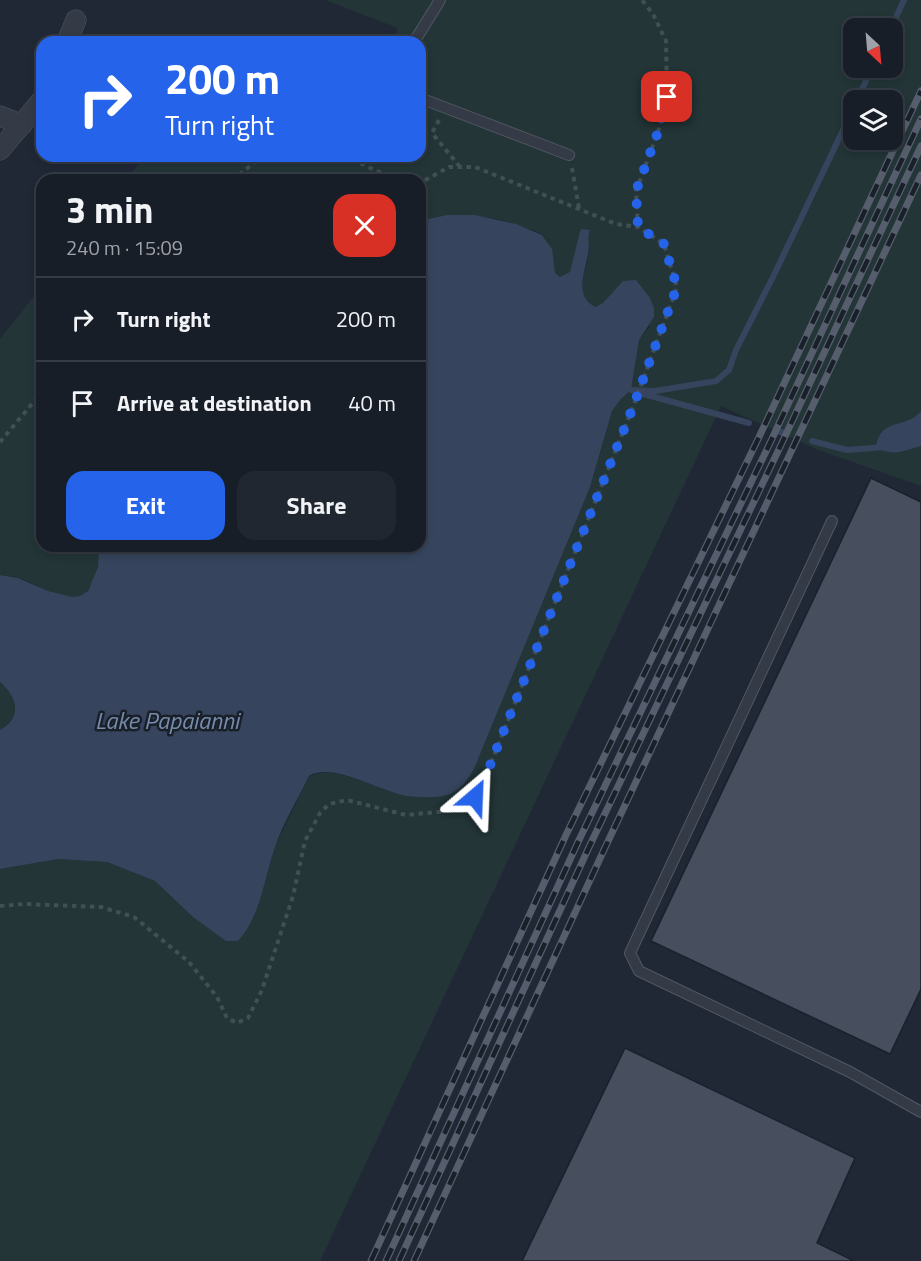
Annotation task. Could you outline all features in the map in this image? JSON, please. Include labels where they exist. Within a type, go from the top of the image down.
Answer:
[{"type":"street","points":[[70,36],[76,20]]},
{"type":"street","points":[[0,150],[36,108]]},
{"type":"street","points":[[0,116],[22,125]]},
{"type":"lane","points":[[418,36],[440,0]]},
{"type":"lane","points":[[426,100],[569,155]]},
{"type":"lane","points":[[832,521],[630,953],[639,971],[850,1072],[921,1112]]},
{"type":"path","points":[[638,227],[636,191],[658,132],[667,97],[666,41],[653,14],[642,0]]},
{"type":"path","points":[[445,107],[432,133],[460,167]]},
{"type":"path","points":[[569,155],[579,208]]},
{"type":"path","points":[[240,174],[255,162]]},
{"type":"path","points":[[357,162],[384,174]]},
{"type":"path","points":[[0,906],[24,904],[101,907],[134,917],[189,962],[217,997],[227,1018],[237,1023],[248,1018],[262,990],[293,896],[305,841],[320,813],[329,804],[347,800],[406,815],[458,810],[475,797],[487,773],[633,407],[677,287],[664,244],[638,227],[616,224],[475,167],[449,167],[426,180]]},
{"type":"path","points":[[0,442],[36,399]]},
{"type":"shaded area","points":[[325,0],[921,0],[921,411],[916,417],[894,425],[901,452],[921,446],[921,486],[816,449],[721,406],[320,1261],[0,1261],[0,869],[58,859],[107,862],[155,881],[193,917],[261,895],[275,846],[309,777],[318,773],[342,775],[414,797],[435,797],[455,792],[465,783],[474,769],[590,487],[612,411],[631,390],[639,340],[650,326],[613,293],[603,304],[595,307],[588,302],[584,295],[583,281],[590,233],[580,231],[570,273],[560,277],[555,273],[548,243],[536,231],[486,217],[460,216],[426,220],[426,174],[131,174],[140,162],[426,162],[426,36],[394,36],[398,28]]},
{"type":"shaded area","points":[[36,294],[36,552],[100,552],[94,578],[87,591],[80,596],[57,595],[19,578],[0,575],[0,339]]},
{"type":"shaded area","points":[[0,682],[14,700],[15,713],[7,725],[0,730]]},
{"type":"water","name":"Lake Papaianni","points":[[447,215],[475,215],[516,224],[542,235],[552,249],[555,273],[560,277],[570,272],[580,231],[590,230],[589,251],[582,283],[585,297],[589,302],[595,307],[603,303],[623,281],[636,280],[650,298],[654,308],[654,317],[639,340],[631,390],[612,411],[590,487],[469,777],[455,792],[435,797],[411,797],[355,778],[329,772],[309,776],[278,838],[252,920],[238,941],[226,941],[193,917],[155,881],[107,862],[58,859],[0,869],[0,730],[12,719],[15,707],[14,700],[0,682],[0,575],[18,578],[48,591],[72,597],[80,596],[88,591],[98,567],[99,552],[426,552],[426,220]]},
{"type":"water","points":[[921,411],[921,446],[893,452],[876,447],[883,431],[888,427],[909,420]]},
{"type":"building","points":[[871,478],[921,502],[921,989],[890,1054],[651,941]]},
{"type":"building","points":[[625,1048],[855,1158],[817,1243],[854,1261],[522,1261]]},
{"type":"waterway","points":[[896,18],[904,0]]},
{"type":"waterway","points":[[862,90],[867,78]]},
{"type":"waterway","points":[[631,390],[655,391],[716,381],[729,370],[736,350],[843,130]]},
{"type":"waterway","points":[[640,393],[749,423]]},
{"type":"waterway","points":[[777,431],[784,433]]},
{"type":"waterway","points":[[812,441],[847,450],[885,447]]},
{"type":"railway","points":[[371,1261],[566,835],[760,435],[921,91]]},
{"type":"railway","points":[[386,1261],[579,840],[770,443],[921,119]]},
{"type":"railway","points":[[399,1261],[590,845],[921,146]]},
{"type":"railway","points":[[414,1261],[921,175]]},
{"type":"route","points":[[475,797],[487,773],[633,407],[677,287],[664,244],[638,227],[636,191],[658,132],[667,97]]}]
